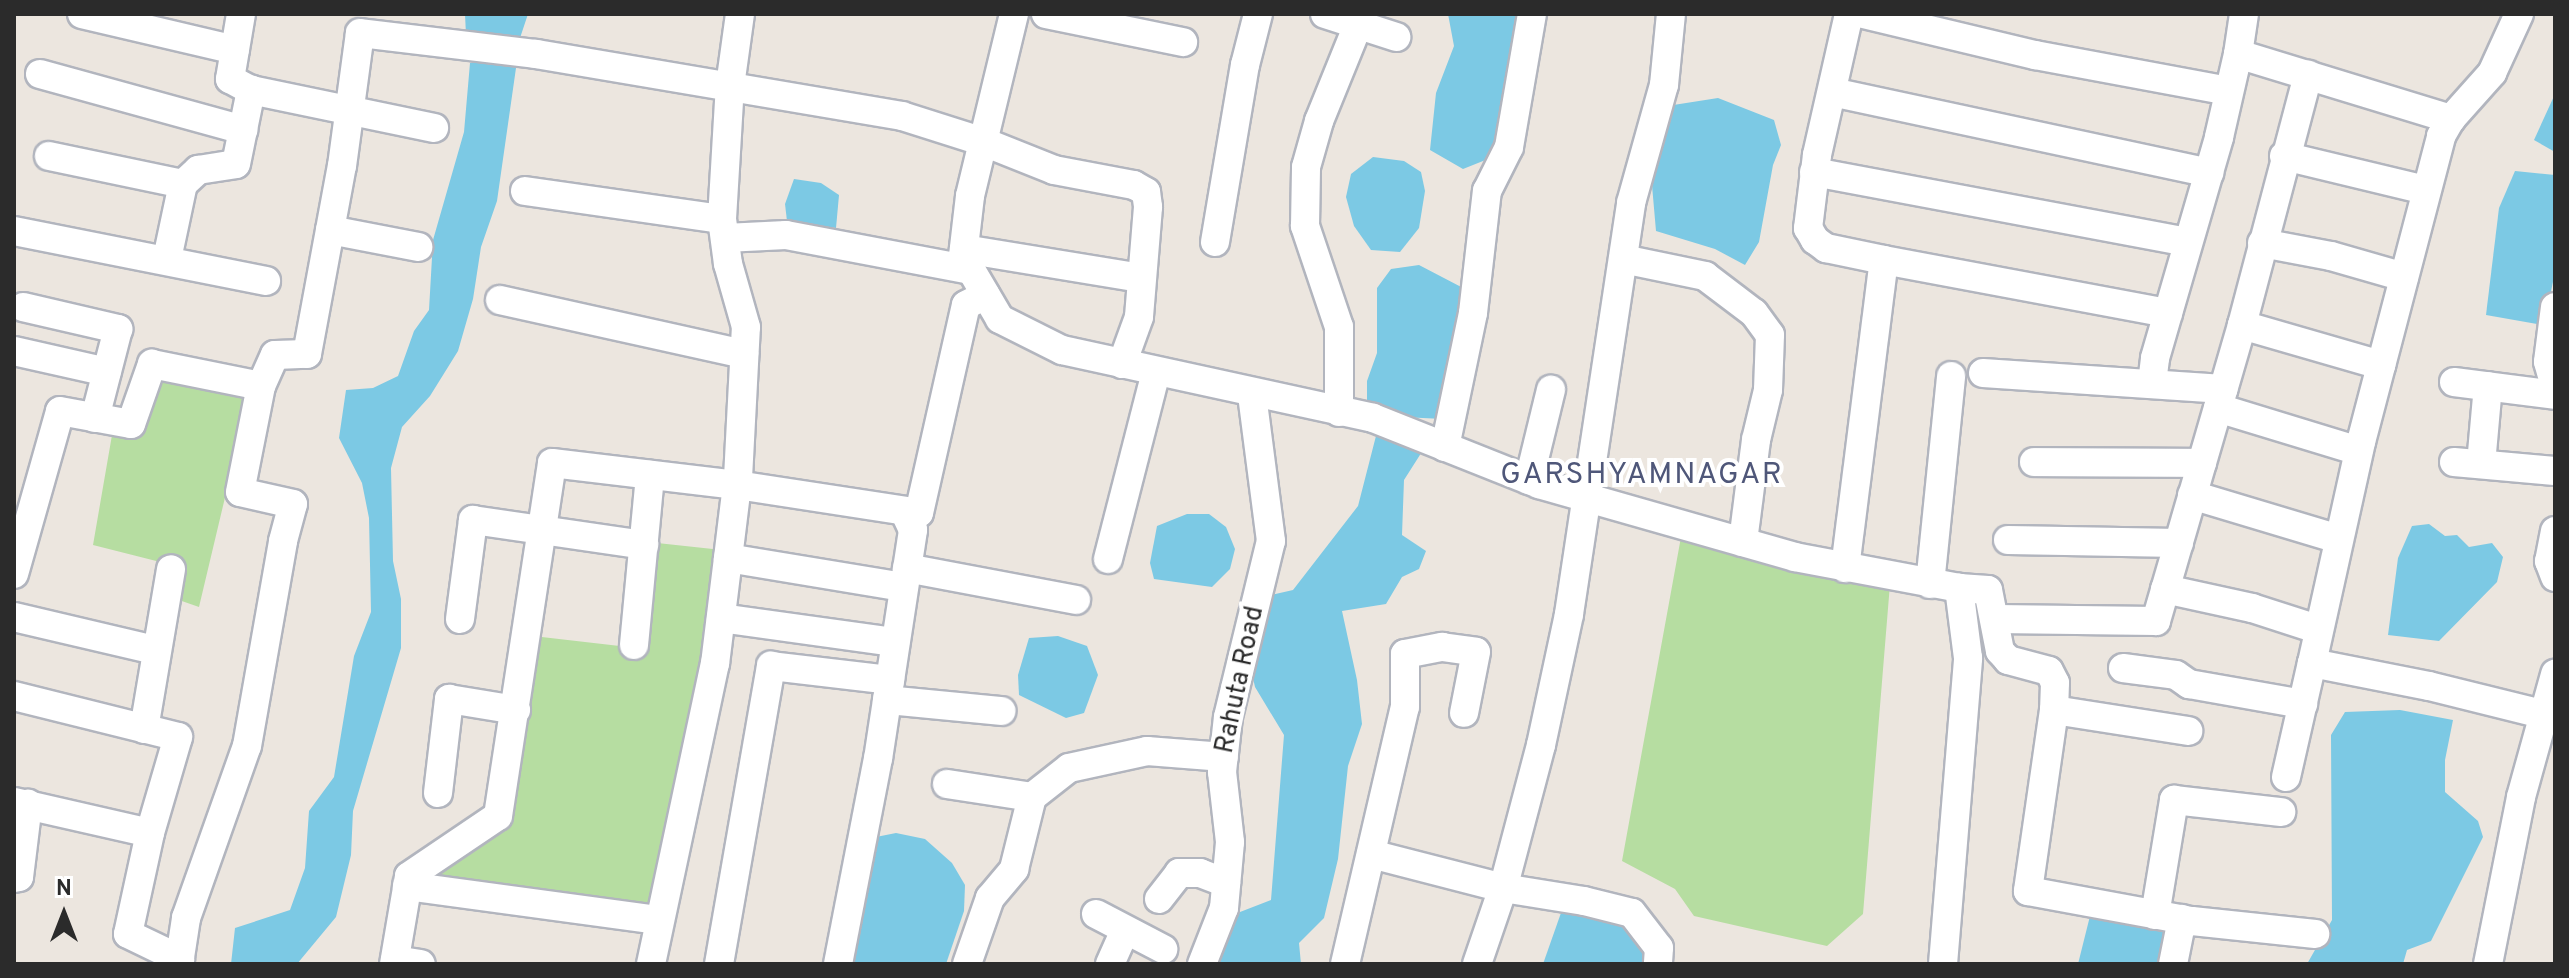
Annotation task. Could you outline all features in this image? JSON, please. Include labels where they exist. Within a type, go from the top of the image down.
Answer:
[{"type":"street","points":[[82,14],[235,50]]},
{"type":"street","points":[[241,14],[230,79],[251,90],[434,128]]},
{"type":"street","points":[[651,964],[715,664],[737,485],[746,327],[723,229],[730,86],[740,14]]},
{"type":"street","points":[[1014,14],[970,196],[968,259],[1000,319],[1062,350],[1252,395],[1373,418],[1529,480],[1743,542],[1845,568],[1930,584],[1988,590],[2000,651],[2008,660],[2049,671],[2055,683],[2054,710],[2028,891],[2169,917],[2315,934]]},
{"type":"street","points":[[1046,14],[1183,42]]},
{"type":"street","points":[[1215,242],[1245,65],[1258,14]]},
{"type":"street","points":[[1325,14],[1396,37]]},
{"type":"street","points":[[1445,447],[1473,313],[1487,191],[1509,147],[1532,14]]},
{"type":"street","points":[[1477,964],[1503,888],[1541,745],[1569,614],[1631,203],[1664,85],[1671,14]]},
{"type":"street","points":[[1849,14],[1814,172],[1808,228],[1815,240],[1826,248],[1884,260],[2168,313]]},
{"type":"street","points":[[1863,14],[2035,55],[2229,91]]},
{"type":"street","points":[[2152,383],[2155,358],[2209,173],[2238,54],[2244,14]]},
{"type":"street","points":[[2286,777],[2359,451],[2441,136],[2451,119],[2492,73],[2519,14]]},
{"type":"street","points":[[14,696],[178,737],[150,833],[128,934],[179,962],[186,918],[247,746],[283,541],[293,504],[240,492],[261,386],[275,355],[307,354],[350,109],[361,24],[902,116],[984,142],[1054,170],[1134,185],[1146,192],[1148,207],[1139,317],[1122,364]]},
{"type":"street","points":[[1339,412],[1339,327],[1305,226],[1306,167],[1319,121],[1358,25]]},
{"type":"street","points":[[2238,54],[2451,119]]},
{"type":"street","points":[[40,74],[243,130]]},
{"type":"street","points":[[1996,619],[2156,621],[2242,325],[2284,156],[2308,75]]},
{"type":"street","points":[[167,259],[183,184],[198,170],[236,164],[251,90]]},
{"type":"street","points":[[1832,92],[2209,173]]},
{"type":"street","points":[[49,156],[183,184]]},
{"type":"street","points":[[2284,156],[2426,190]]},
{"type":"street","points":[[1814,172],[2188,242]]},
{"type":"street","points":[[525,191],[723,229],[1142,278]]},
{"type":"street","points":[[330,230],[418,247]]},
{"type":"street","points":[[14,231],[266,281]]},
{"type":"street","points":[[2262,243],[2331,256],[2404,277]]},
{"type":"street","points":[[1623,259],[1705,276],[1754,313],[1770,335],[1768,390],[1756,440],[1743,542]]},
{"type":"street","points":[[1845,568],[1884,260]]},
{"type":"street","points":[[403,963],[409,876],[498,816],[552,463],[737,485],[919,513],[966,305],[986,295]]},
{"type":"street","points":[[500,300],[744,354]]},
{"type":"street","points":[[23,307],[118,329],[95,418]]},
{"type":"street","points":[[2555,307],[2548,362],[2555,387]]},
{"type":"street","points":[[2242,325],[2381,365]]},
{"type":"street","points":[[14,351],[107,372]]},
{"type":"street","points":[[14,574],[60,411],[131,424],[152,364],[261,386]]},
{"type":"street","points":[[1108,559],[1156,372]]},
{"type":"street","points":[[1983,373],[2152,383],[2221,398],[2359,451]]},
{"type":"street","points":[[1930,584],[1951,376]]},
{"type":"street","points":[[2454,382],[2555,395]]},
{"type":"street","points":[[2488,386],[2468,463],[2555,471]]},
{"type":"street","points":[[1529,480],[1551,390]]},
{"type":"street","name":"Rahuta Road","points":[[1202,964],[1224,908],[1230,842],[1222,772],[1228,717],[1271,541],[1252,395]]},
{"type":"street","points":[[2034,462],[2202,463]]},
{"type":"street","points":[[634,645],[650,475]]},
{"type":"street","points":[[2192,495],[2339,539]]},
{"type":"street","points":[[838,964],[888,690],[913,530],[904,511]]},
{"type":"street","points":[[460,619],[473,520],[644,545]]},
{"type":"street","points":[[2555,531],[2549,561],[2555,577]]},
{"type":"street","points":[[2008,540],[2179,543]]},
{"type":"street","points":[[728,558],[1076,600]]},
{"type":"street","points":[[144,729],[171,569]]},
{"type":"street","points":[[1943,964],[1968,658],[1959,588]]},
{"type":"street","points":[[2165,589],[2252,608],[2317,629]]},
{"type":"street","points":[[14,617],[155,650]]},
{"type":"street","points":[[721,618],[895,642]]},
{"type":"street","points":[[1345,964],[1405,707],[1405,654],[1442,647],[1476,652],[1464,713]]},
{"type":"street","points":[[2312,663],[2429,686],[2546,715]]},
{"type":"street","points":[[719,964],[771,666],[1001,711]]},
{"type":"street","points":[[2123,668],[2176,675],[2189,684],[2303,704]]},
{"type":"street","points":[[2488,964],[2521,797],[2555,674]]},
{"type":"street","points":[[438,793],[449,699],[516,710]]},
{"type":"street","points":[[2054,710],[2188,731]]},
{"type":"street","points":[[967,964],[990,898],[1014,869],[1032,797],[1069,768],[1131,754],[1147,751],[1224,757]]},
{"type":"street","points":[[947,784],[1032,797]]},
{"type":"street","points":[[2173,964],[2169,917],[2174,800],[2281,812]]},
{"type":"street","points":[[14,878],[19,877],[21,803],[150,833]]},
{"type":"street","points":[[1371,854],[1503,888],[1584,901],[1632,913],[1659,948],[1658,964]]},
{"type":"street","points":[[1159,899],[1179,873],[1200,873],[1226,883]]},
{"type":"street","points":[[407,886],[658,920]]},
{"type":"street","points":[[1096,914],[1163,949]]},
{"type":"street","points":[[1110,964],[1125,930]]},
{"type":"green space","points":[[160,372],[251,388],[199,607],[176,599],[176,566],[93,545],[112,435],[136,430]]},
{"type":"green space","points":[[1681,537],[1890,584],[1863,914],[1827,946],[1694,916],[1675,889],[1622,861]]},
{"type":"green space","points":[[648,542],[722,550],[714,640],[649,911],[425,881],[504,818],[533,636],[637,648]]},
{"type":"water","points":[[465,14],[528,14],[518,44],[466,35]]},
{"type":"water","points":[[1448,14],[1525,14],[1500,140],[1488,159],[1463,169],[1430,150],[1436,93],[1454,46]]},
{"type":"water","points":[[517,61],[497,201],[481,247],[473,299],[458,351],[430,396],[402,427],[391,468],[393,561],[401,599],[401,648],[353,811],[351,855],[336,917],[297,964],[231,964],[235,928],[290,910],[305,868],[309,811],[334,777],[354,656],[371,612],[369,518],[362,483],[339,438],[346,390],[373,388],[398,376],[414,331],[429,310],[433,240],[464,132],[470,63]]},
{"type":"water","points":[[2555,94],[2555,152],[2534,140]]},
{"type":"water","points":[[1718,98],[1774,120],[1781,145],[1773,165],[1759,242],[1745,265],[1715,249],[1656,231],[1651,174],[1661,148],[1667,106]]},
{"type":"water","points":[[1373,157],[1404,161],[1421,172],[1425,191],[1419,228],[1400,252],[1371,250],[1354,226],[1346,197],[1351,174]]},
{"type":"water","points":[[2515,171],[2555,175],[2555,272],[2548,306],[2537,324],[2486,315],[2499,208]]},
{"type":"water","points":[[794,179],[821,183],[839,195],[836,228],[787,221],[785,204]]},
{"type":"water","points":[[1419,265],[1465,289],[1443,419],[1402,417],[1367,403],[1367,381],[1377,353],[1377,288],[1391,269]]},
{"type":"water","points":[[1377,432],[1425,447],[1404,480],[1402,535],[1426,551],[1419,569],[1402,577],[1386,604],[1342,611],[1357,680],[1362,724],[1348,766],[1338,859],[1324,918],[1299,943],[1301,964],[1209,964],[1240,912],[1271,900],[1284,735],[1255,687],[1250,665],[1267,596],[1293,590],[1358,506]]},
{"type":"water","points":[[1187,514],[1209,514],[1226,527],[1235,549],[1230,569],[1212,587],[1154,579],[1150,563],[1157,526]]},
{"type":"water","points":[[2429,524],[2445,536],[2457,535],[2469,547],[2492,543],[2503,557],[2497,582],[2439,641],[2388,635],[2398,558],[2412,526]]},
{"type":"water","points":[[1058,636],[1087,646],[1098,675],[1084,713],[1066,718],[1019,695],[1018,675],[1029,638]]},
{"type":"water","points":[[2400,710],[2453,720],[2445,760],[2445,792],[2478,821],[2483,837],[2431,941],[2407,950],[2403,964],[2307,964],[2332,920],[2331,735],[2345,712]]},
{"type":"water","points":[[896,833],[925,839],[952,863],[965,885],[964,911],[946,964],[850,964],[876,837]]},
{"type":"water","points":[[1562,910],[1595,910],[1634,928],[1650,946],[1650,964],[1543,964]]},
{"type":"water","points":[[2090,916],[2172,927],[2163,964],[2078,964]]},
{"type":"district","name":"GARSHYAMNAGAR","points":[[1642,476]]}]
